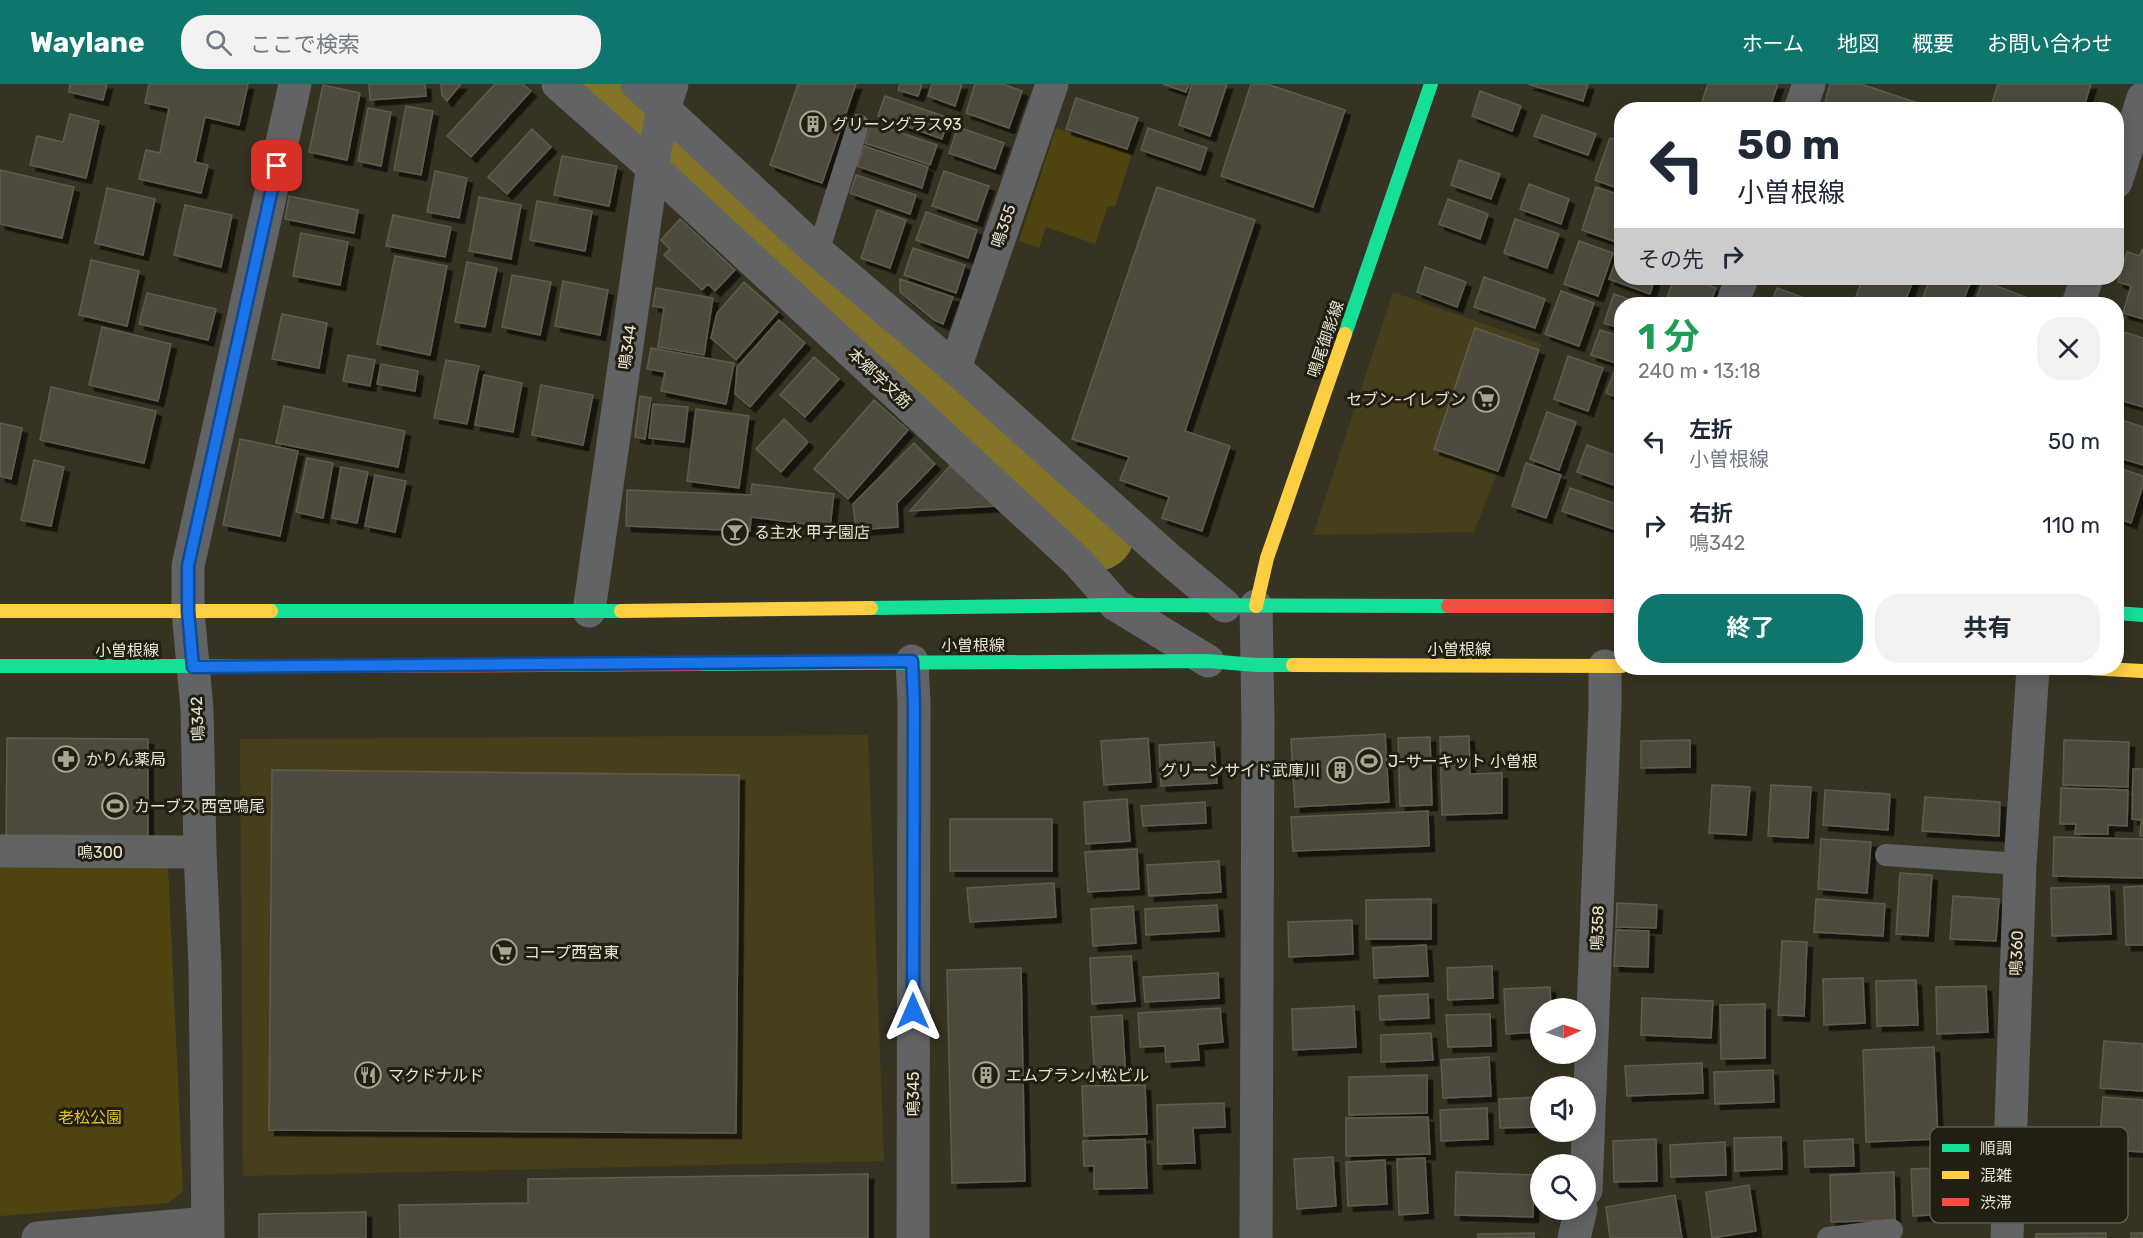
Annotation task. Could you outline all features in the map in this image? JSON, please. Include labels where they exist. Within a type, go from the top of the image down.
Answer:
[{"type":"street","name":"鳴342","points":[[208,1230],[205,966],[197,709],[188,611],[188,566],[295,84]]},
{"type":"street","name":"本郷学文筋","points":[[558,84],[661,126],[818,252],[955,368],[1171,561],[1240,606]]},
{"type":"street","name":"本郷学文筋","points":[[637,84],[661,126],[1078,562],[1116,605],[1208,661]]},
{"type":"street","name":"鳴355","points":[[955,368],[1052,84]]},
{"type":"street","name":"鳴尾御影線","points":[[1240,606],[1267,558],[1431,84]]},
{"type":"street","points":[[1803,102],[1809,84]]},
{"type":"street","points":[[2124,157],[2143,98]]},
{"type":"street","name":"鳴344","points":[[589,611],[661,126]]},
{"type":"street","points":[[0,611],[589,611],[1116,605],[1614,606]]},
{"type":"street","points":[[1240,606],[1256,665],[1258,722],[1256,1238]]},
{"type":"street","points":[[2124,614],[2143,615]]},
{"type":"street","name":"鳴345","points":[[912,661],[914,704],[913,1238]]},
{"type":"street","name":"小曽根線","points":[[0,666],[1208,661],[1256,665],[1613,666]]},
{"type":"street","name":"鳴358","points":[[1587,1154],[1605,729],[1613,666]]},
{"type":"street","points":[[2124,670],[2143,671]]},
{"type":"street","name":"鳴360","points":[[2011,1127],[2020,864],[2033,675]]},
{"type":"street","name":"鳴300","points":[[0,851],[200,852]]},
{"type":"street","points":[[1574,1238],[1578,1220]]},
{"type":"street","name":"鳴360","points":[[2007,1238],[2008,1223]]},
{"type":"street","points":[[38,1238],[208,1230]]},
{"type":"lane","points":[[818,252],[858,125]]},
{"type":"lane","points":[[1886,855],[2020,864]]},
{"type":"lane","points":[[1828,1238],[1892,1230]]},
{"type":"shaded area","points":[[1393,292],[1541,344],[1498,471],[1474,532],[1313,535]]},
{"type":"shaded area","name":"コープ西宮東","points":[[868,735],[884,1161],[243,1176],[240,739]]},
{"type":"green space","points":[[1056,128],[1132,154],[1115,207],[1108,206],[1095,244],[1046,227],[1039,248],[1019,241]]},
{"type":"green space","name":"老松公園","points":[[168,866],[183,1191],[168,1203],[0,1216],[0,867]]},
{"type":"building","points":[[70,84],[107,84],[103,100],[69,92]]},
{"type":"building","points":[[149,84],[248,84],[239,125],[205,117],[195,162],[208,165],[201,193],[139,179],[146,150],[160,153],[169,108],[145,103]]},
{"type":"building","points":[[369,84],[425,84],[426,96],[370,100]]},
{"type":"building","points":[[441,84],[461,84],[447,101],[442,95]]},
{"type":"building","points":[[495,84],[523,84],[531,91],[471,157],[447,136]]},
{"type":"building","name":"グリーングラス93","points":[[798,84],[856,84],[822,183],[770,165]]},
{"type":"building","points":[[900,84],[922,84],[918,96],[898,90]]},
{"type":"building","points":[[932,84],[962,84],[955,106],[928,96]]},
{"type":"building","points":[[975,84],[1003,84],[1022,91],[1009,128],[966,113]]},
{"type":"building","points":[[1163,84],[1189,84],[1186,92]]},
{"type":"building","points":[[1192,84],[1227,84],[1210,136],[1179,125]]},
{"type":"building","points":[[1251,84],[1267,84],[1345,110],[1313,207],[1221,176]]},
{"type":"building","points":[[1528,84],[1588,84],[1583,101]]},
{"type":"building","points":[[1708,84],[1778,84],[1772,102],[1702,102]]},
{"type":"building","points":[[1830,84],[1861,84],[1915,102],[1825,102]]},
{"type":"building","points":[[1998,84],[2091,84],[2085,102],[1992,102]]},
{"type":"building","points":[[323,85],[360,93],[347,160],[309,152]]},
{"type":"building","points":[[1480,91],[1521,106],[1512,131],[1472,116]]},
{"type":"building","points":[[885,96],[949,118],[942,139],[878,116]]},
{"type":"building","points":[[1076,98],[1138,118],[1127,149],[1066,129]]},
{"type":"building","points":[[406,106],[433,111],[421,175],[394,170]]},
{"type":"building","points":[[368,108],[391,112],[381,166],[358,161]]},
{"type":"building","points":[[70,114],[99,121],[86,178],[30,165],[37,136],[63,142]]},
{"type":"building","points":[[1542,115],[1596,134],[1588,155],[1534,136]]},
{"type":"building","points":[[872,123],[937,145],[930,165],[865,143]]},
{"type":"building","points":[[958,127],[1004,143],[995,169],[949,153]]},
{"type":"building","points":[[1148,128],[1207,148],[1200,170],[1141,150]]},
{"type":"building","points":[[532,129],[551,147],[507,194],[488,177]]},
{"type":"building","points":[[1610,138],[1614,139],[1614,187],[1595,180]]},
{"type":"building","points":[[864,146],[928,167],[922,188],[857,166]]},
{"type":"building","points":[[562,156],[617,166],[609,206],[554,195]]},
{"type":"building","points":[[1459,160],[1500,174],[1491,199],[1451,185]]},
{"type":"building","points":[[0,170],[74,187],[62,238],[0,224]]},
{"type":"building","points":[[435,171],[467,178],[459,218],[427,212]]},
{"type":"building","points":[[944,171],[989,186],[977,221],[932,206]]},
{"type":"building","points":[[856,175],[916,195],[910,214],[850,193]]},
{"type":"building","points":[[1529,184],[1569,199],[1561,224],[1520,209]]},
{"type":"building","points":[[1157,187],[1255,220],[1185,431],[1230,446],[1202,531],[1162,518],[1169,497],[1120,480],[1129,457],[1072,439]]},
{"type":"building","points":[[1596,187],[1614,193],[1614,241],[1582,230]]},
{"type":"building","points":[[107,188],[155,199],[143,255],[95,243]]},
{"type":"building","points":[[289,196],[358,210],[354,233],[285,219]]},
{"type":"building","points":[[479,197],[521,205],[511,259],[469,251]]},
{"type":"building","points":[[1448,199],[1488,214],[1480,239],[1439,224]]},
{"type":"building","points":[[537,201],[592,211],[585,251],[530,240]]},
{"type":"building","points":[[185,205],[232,215],[221,267],[174,255]]},
{"type":"building","points":[[877,210],[906,220],[890,268],[861,258]]},
{"type":"building","points":[[926,212],[977,230],[968,258],[916,240]]},
{"type":"building","points":[[393,215],[451,227],[445,257],[386,246]]},
{"type":"building","points":[[680,219],[735,270],[715,291],[708,284],[702,290],[664,255],[670,249],[661,240]]},
{"type":"building","points":[[1515,219],[1559,234],[1547,268],[1504,253]]},
{"type":"building","points":[[301,233],[348,242],[340,285],[293,276]]},
{"type":"building","points":[[1579,241],[1613,253],[1598,296],[1564,284]]},
{"type":"building","points":[[913,248],[965,265],[956,293],[904,275]]},
{"type":"building","points":[[2142,250],[2143,319],[2124,313],[2131,286],[2124,284],[2124,262],[2127,252],[2140,256]]},
{"type":"building","points":[[395,256],[447,266],[430,355],[377,344]]},
{"type":"building","points":[[91,260],[139,271],[127,326],[79,315]]},
{"type":"building","points":[[467,262],[497,268],[485,327],[455,322]]},
{"type":"building","points":[[1614,265],[1614,281],[1609,279]]},
{"type":"building","points":[[1425,267],[1466,282],[1457,307],[1417,292]]},
{"type":"building","points":[[512,275],[551,282],[540,335],[502,327]]},
{"type":"building","points":[[1484,277],[1545,299],[1535,328],[1474,307]]},
{"type":"building","points":[[900,279],[953,297],[943,324],[934,320],[900,292]]},
{"type":"building","points":[[563,281],[608,290],[600,335],[555,326]]},
{"type":"building","points":[[744,282],[778,312],[736,360],[711,338],[717,313]]},
{"type":"building","points":[[1625,285],[1653,285],[1650,294]]},
{"type":"building","points":[[1672,285],[1708,285],[1716,288],[1713,297],[1667,297]]},
{"type":"building","points":[[1860,285],[1911,285],[1907,297],[1856,297]]},
{"type":"building","points":[[1927,285],[1969,285],[1965,297],[1923,297]]},
{"type":"building","points":[[1981,285],[1994,285],[2025,297],[1977,297]]},
{"type":"building","points":[[656,288],[713,298],[704,355],[658,347],[664,308],[653,306]]},
{"type":"building","points":[[1777,288],[1802,297],[1774,297]]},
{"type":"building","points":[[1561,291],[1594,303],[1579,346],[1545,334]]},
{"type":"building","points":[[147,293],[216,309],[208,340],[139,324]]},
{"type":"building","points":[[1614,294],[1622,297],[1614,297],[1614,326],[1604,323]]},
{"type":"building","points":[[282,314],[327,323],[319,368],[272,359]]},
{"type":"building","points":[[779,320],[805,343],[750,407],[735,394],[737,367]]},
{"type":"building","points":[[102,327],[171,344],[158,401],[89,385]]},
{"type":"building","name":"セブン-イレブン","points":[[1475,328],[1539,350],[1498,471],[1434,449]]},
{"type":"building","points":[[1600,330],[1614,334],[1614,362],[1591,355]]},
{"type":"building","points":[[2124,332],[2143,338],[2143,407],[2124,401]]},
{"type":"building","points":[[651,348],[734,363],[726,404],[661,391],[665,372],[647,369]]},
{"type":"building","points":[[348,355],[375,360],[370,386],[343,381]]},
{"type":"building","points":[[1568,356],[1603,368],[1588,411],[1554,399]]},
{"type":"building","points":[[814,357],[839,379],[805,417],[780,395]]},
{"type":"building","points":[[446,360],[479,366],[467,424],[434,418]]},
{"type":"building","points":[[381,364],[418,371],[415,391],[377,384]]},
{"type":"building","points":[[1614,372],[1614,396],[1606,393]]},
{"type":"building","points":[[484,375],[522,383],[513,432],[475,425]]},
{"type":"building","points":[[541,385],[593,395],[583,445],[532,435]]},
{"type":"building","points":[[51,387],[156,411],[144,463],[40,440]]},
{"type":"building","points":[[640,396],[651,398],[645,439],[635,437]]},
{"type":"building","points":[[874,400],[908,430],[848,499],[814,469]]},
{"type":"building","points":[[653,404],[688,407],[684,442],[649,438]]},
{"type":"building","points":[[284,406],[405,431],[398,467],[276,443]]},
{"type":"building","points":[[696,409],[749,416],[739,488],[687,481]]},
{"type":"building","points":[[1547,412],[1576,422],[1559,470],[1530,459]]},
{"type":"building","points":[[784,419],[808,442],[781,472],[756,449]]},
{"type":"building","points":[[2124,421],[2143,427],[2143,465],[2124,459]]},
{"type":"building","points":[[0,423],[22,428],[11,479],[0,476]]},
{"type":"building","points":[[240,439],[298,451],[280,536],[223,525]]},
{"type":"building","points":[[914,443],[935,464],[897,503],[898,527],[856,530],[853,504]]},
{"type":"building","points":[[1587,445],[1614,455],[1614,485],[1577,472]]},
{"type":"building","points":[[307,458],[333,463],[323,518],[296,512]]},
{"type":"building","points":[[34,460],[64,467],[51,526],[21,520]]},
{"type":"building","points":[[1526,463],[1561,475],[1546,518],[1512,506]]},
{"type":"building","points":[[950,466],[995,506],[910,511]]},
{"type":"building","points":[[341,467],[368,472],[357,523],[332,518]]},
{"type":"building","points":[[2124,470],[2143,476],[2143,485],[2131,523],[2124,521]]},
{"type":"building","points":[[375,475],[406,481],[395,532],[365,526]]},
{"type":"building","points":[[752,484],[834,494],[830,527],[751,517],[750,531],[626,526],[627,490],[751,495]]},
{"type":"building","points":[[1570,488],[1614,503],[1614,529],[1562,511]]},
{"type":"building","name":"グリーンサイド武庫川","points":[[1385,734],[1389,802],[1295,807],[1291,739]]},
{"type":"building","points":[[1469,736],[1470,774],[1502,773],[1502,813],[1442,815],[1440,737]]},
{"type":"building","points":[[1430,737],[1432,805],[1400,806],[1398,738]]},
{"type":"building","points":[[7,738],[148,739],[148,837],[6,837]]},
{"type":"building","points":[[1148,738],[1151,782],[1104,785],[1101,741]]},
{"type":"building","points":[[1690,740],[1690,767],[1641,768],[1641,741]]},
{"type":"building","points":[[2064,740],[2129,742],[2128,787],[2063,785]]},
{"type":"building","points":[[1214,742],[1217,783],[1161,786],[1159,745]]},
{"type":"building","points":[[2133,769],[2143,769],[2143,836],[2140,836],[2141,820],[2132,819]]},
{"type":"building","name":"コープ西宮東","points":[[272,770],[739,775],[736,1133],[269,1130]]},
{"type":"building","points":[[1712,785],[1750,787],[1746,835],[1709,833]]},
{"type":"building","points":[[1771,785],[1811,787],[1808,838],[1768,836]]},
{"type":"building","points":[[2061,788],[2128,790],[2127,826],[2108,825],[2108,834],[2075,834],[2076,824],[2060,824]]},
{"type":"building","points":[[1825,790],[1890,794],[1888,830],[1823,825]]},
{"type":"building","points":[[1925,797],[2000,802],[1999,836],[1922,831]]},
{"type":"building","points":[[1127,799],[1130,841],[1086,844],[1084,802]]},
{"type":"building","points":[[1205,802],[1206,823],[1143,826],[1141,806]]},
{"type":"building","points":[[1428,811],[1429,846],[1293,851],[1291,817]]},
{"type":"building","points":[[950,819],[1052,819],[1052,871],[950,871]]},
{"type":"building","points":[[2054,837],[2143,839],[2143,878],[2053,876]]},
{"type":"building","points":[[1821,839],[1871,842],[1867,893],[1818,889]]},
{"type":"building","points":[[1137,849],[1139,889],[1088,892],[1085,852]]},
{"type":"building","points":[[1219,861],[1221,892],[1149,896],[1147,865]]},
{"type":"building","points":[[1900,873],[1932,875],[1928,936],[1896,934]]},
{"type":"building","points":[[1054,883],[1056,917],[970,922],[967,888]]},
{"type":"building","points":[[2109,886],[2111,934],[2052,936],[2051,888]]},
{"type":"building","points":[[2143,886],[2143,945],[2126,945],[2124,887]]},
{"type":"building","points":[[1953,896],[1999,899],[1996,941],[1950,939]]},
{"type":"building","points":[[1431,899],[1431,939],[1366,939],[1366,900]]},
{"type":"building","points":[[1816,899],[1885,904],[1883,936],[1814,932]]},
{"type":"building","points":[[1617,903],[1657,905],[1656,928],[1616,927]]},
{"type":"building","points":[[1217,905],[1219,931],[1146,935],[1145,909]]},
{"type":"building","points":[[1133,906],[1136,943],[1093,946],[1091,909]]},
{"type":"building","points":[[1352,920],[1353,954],[1289,957],[1288,922]]},
{"type":"building","points":[[1616,930],[1649,931],[1648,967],[1614,966]]},
{"type":"building","points":[[1782,941],[1807,942],[1804,1016],[1778,1015]]},
{"type":"building","points":[[1426,945],[1428,976],[1374,978],[1373,948]]},
{"type":"building","points":[[1131,956],[1135,1001],[1092,1004],[1090,958]]},
{"type":"building","points":[[1492,966],[1493,998],[1448,1000],[1447,968]]},
{"type":"building","name":"エムプラン小松ビル","points":[[1021,968],[1025,1181],[952,1183],[947,970]]},
{"type":"building","points":[[1218,973],[1219,998],[1145,1002],[1143,977]]},
{"type":"building","points":[[1863,978],[1865,1023],[1824,1025],[1823,979]]},
{"type":"building","points":[[1916,980],[1918,1025],[1877,1026],[1876,981]]},
{"type":"building","points":[[1986,986],[1988,1032],[1937,1034],[1936,987]]},
{"type":"building","points":[[1550,987],[1551,998],[1530,998],[1530,1033],[1506,1034],[1504,989]]},
{"type":"building","points":[[1428,994],[1429,1018],[1380,1020],[1379,996]]},
{"type":"building","points":[[1642,998],[1713,1001],[1711,1038],[1641,1035]]},
{"type":"building","points":[[1765,1004],[1765,1058],[1721,1059],[1720,1005]]},
{"type":"building","points":[[1354,1006],[1356,1047],[1293,1050],[1292,1009]]},
{"type":"building","points":[[1220,1008],[1223,1042],[1198,1044],[1199,1060],[1166,1062],[1165,1046],[1140,1047],[1138,1013]]},
{"type":"building","points":[[1490,1014],[1491,1046],[1448,1047],[1446,1015]]},
{"type":"building","points":[[1122,1015],[1126,1080],[1095,1081],[1091,1017]]},
{"type":"building","points":[[1431,1033],[1433,1060],[1381,1062],[1381,1035]]},
{"type":"building","points":[[2104,1041],[2143,1044],[2143,1091],[2100,1088]]},
{"type":"building","points":[[1934,1047],[1937,1127],[1930,1127],[1930,1139],[1866,1142],[1863,1050]]},
{"type":"building","points":[[1489,1057],[1491,1096],[1443,1098],[1441,1060]]},
{"type":"building","points":[[1702,1063],[1703,1093],[1627,1096],[1625,1066]]},
{"type":"building","points":[[1773,1070],[1774,1102],[1715,1104],[1714,1072]]},
{"type":"building","points":[[1427,1075],[1427,1113],[1349,1115],[1349,1077]]},
{"type":"building","points":[[1145,1085],[1147,1134],[1084,1136],[1082,1086]]},
{"type":"building","points":[[1530,1097],[1530,1127],[1500,1128],[1499,1099]]},
{"type":"building","points":[[2103,1097],[2143,1100],[2143,1152],[2128,1151],[2128,1127],[2101,1127]]},
{"type":"building","points":[[1224,1103],[1225,1127],[1193,1128],[1195,1163],[1158,1164],[1157,1105]]},
{"type":"building","points":[[1487,1108],[1488,1139],[1441,1141],[1440,1110]]},
{"type":"building","points":[[1428,1117],[1430,1154],[1346,1156],[1346,1118]]},
{"type":"building","points":[[1781,1137],[1782,1169],[1735,1171],[1734,1138]]},
{"type":"building","points":[[1145,1139],[1147,1188],[1094,1189],[1094,1166],[1084,1166],[1083,1141]]},
{"type":"building","points":[[1656,1139],[1657,1181],[1614,1182],[1613,1141]]},
{"type":"building","points":[[1853,1139],[1854,1166],[1805,1167],[1804,1141]]},
{"type":"building","points":[[1725,1142],[1726,1175],[1671,1177],[1670,1145]]},
{"type":"building","points":[[1333,1157],[1336,1206],[1297,1209],[1294,1159]]},
{"type":"building","points":[[1425,1158],[1428,1213],[1399,1215],[1397,1159]]},
{"type":"building","points":[[1385,1160],[1387,1204],[1348,1206],[1346,1162]]},
{"type":"building","points":[[1930,1168],[1930,1215],[1913,1216],[1911,1169]]},
{"type":"building","points":[[1456,1172],[1530,1175],[1530,1217],[1455,1215]]},
{"type":"building","points":[[1894,1172],[1895,1220],[1831,1222],[1830,1175]]},
{"type":"building","points":[[868,1174],[868,1238],[400,1238],[399,1205],[528,1203],[528,1179]]},
{"type":"building","points":[[1749,1185],[1756,1231],[1712,1238],[1706,1192]]},
{"type":"building","points":[[1675,1195],[1682,1238],[1610,1238],[1606,1207]]},
{"type":"building","points":[[366,1212],[366,1238],[259,1238],[259,1214]]},
{"type":"building","points":[[1534,1233],[1534,1238],[1478,1238],[1478,1234]]},
{"type":"building","points":[[2106,1233],[2106,1238],[2036,1238],[2036,1234]]},
{"type":"building","points":[[2131,1233],[2143,1233],[2143,1238],[2131,1238]]},
{"type":"waterway","points":[[597,84],[1096,532]]},
{"type":"traffic: fast","points":[[1345,334],[1431,84]]},
{"type":"traffic: fast","points":[[871,608],[1116,605],[1448,606]]},
{"type":"traffic: fast","points":[[271,611],[621,611]]},
{"type":"traffic: fast","points":[[2124,614],[2143,615]]},
{"type":"traffic: fast","points":[[698,664],[1208,661],[1293,665]]},
{"type":"traffic: fast","points":[[0,666],[364,666]]},
{"type":"traffic: slow","points":[[1256,606],[1267,558],[1345,334]]},
{"type":"traffic: slow","points":[[621,611],[871,608]]},
{"type":"traffic: slow","points":[[0,611],[271,611]]},
{"type":"traffic: slow","points":[[1293,665],[1614,666]]},
{"type":"traffic: slow","points":[[2124,670],[2143,671]]},
{"type":"traffic: jam","points":[[1448,606],[1614,606]]},
{"type":"traffic: jam","points":[[364,666],[698,664]]},
{"type":"place","name":"グリーングラス93","points":[[813,124]]},
{"type":"place","name":"セブン-イレブン","points":[[1486,399]]},
{"type":"place","name":"る主水 甲子園店","points":[[735,532]]},
{"type":"place","name":"かりん薬局","points":[[66,759]]},
{"type":"place","name":"J-サーキット 小曽根","points":[[1369,761]]},
{"type":"place","name":"グリーンサイド武庫川","points":[[1340,770]]},
{"type":"place","name":"カーブス 西宮鳴尾","points":[[115,806]]},
{"type":"place","name":"コープ西宮東","points":[[504,952]]},
{"type":"place","name":"マクドナルド","points":[[368,1075]]},
{"type":"place","name":"エムプラン小松ビル","points":[[986,1075]]},
{"type":"route","points":[[277,166],[188,566],[188,611],[193,667],[912,661],[914,704],[913,1011]]}]
